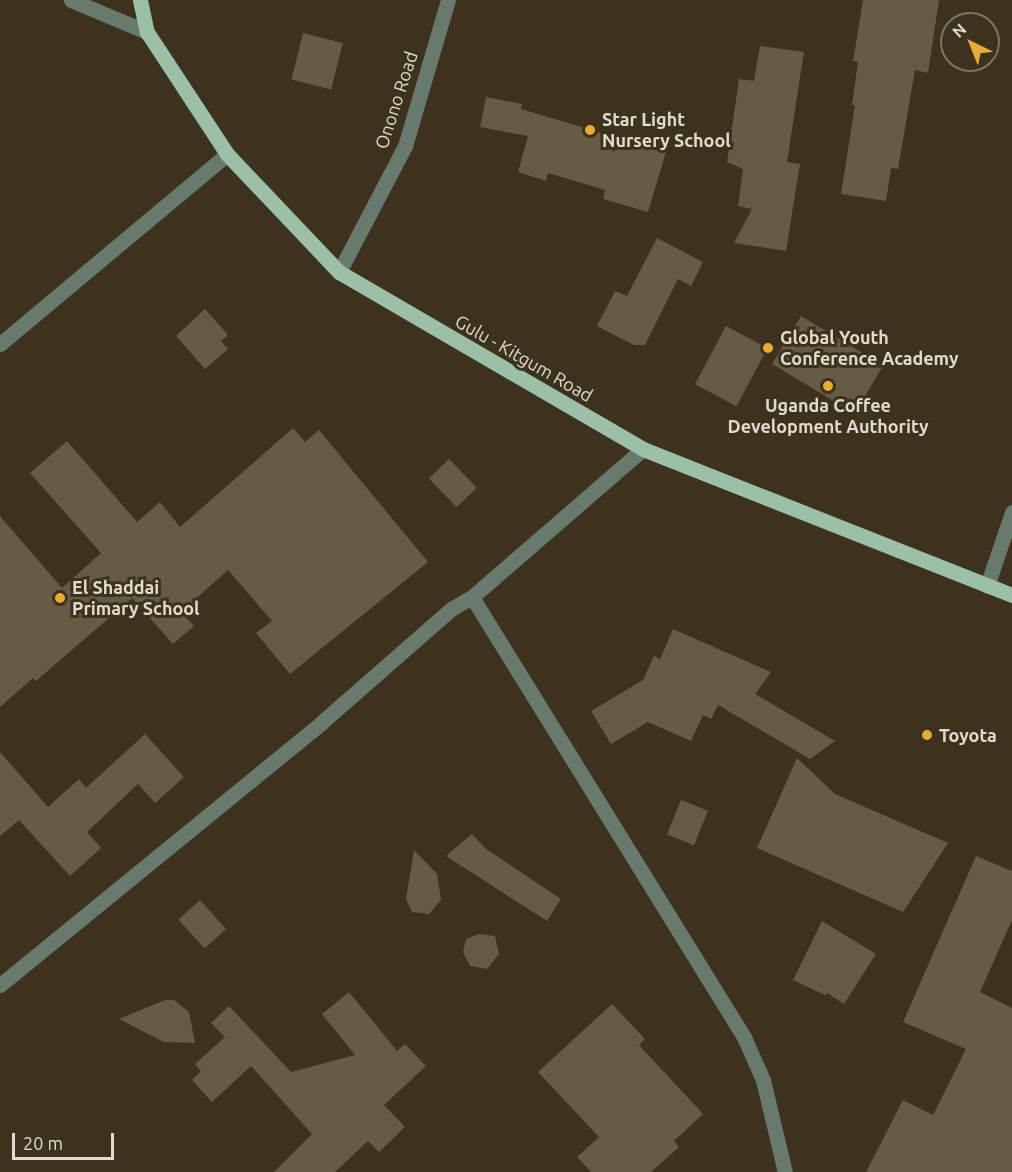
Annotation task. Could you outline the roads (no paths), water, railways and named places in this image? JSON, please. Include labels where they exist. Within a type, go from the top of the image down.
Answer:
[{"type":"main road","name":"Gulu - Kitgum Road","points":[[140,0],[147,32],[227,154],[339,272],[643,449],[1012,595]]},
{"type":"street","points":[[71,0],[147,32]]},
{"type":"street","name":"Onono Road","points":[[339,272],[405,146],[448,0]]},
{"type":"street","points":[[0,344],[227,154]]},
{"type":"street","points":[[0,985],[322,722],[451,609],[472,597],[643,449]]},
{"type":"street","points":[[987,586],[1012,512]]},
{"type":"street","points":[[472,597],[744,1037],[763,1080],[785,1172]]},
{"type":"place","name":"Star Light Nursery School","points":[[590,130]]},
{"type":"place","name":"Global Youth Conference Academy","points":[[768,348]]},
{"type":"place","name":"Uganda Coffee Development Authority","points":[[828,386]]},
{"type":"place","name":"El Shaddai Primary School","points":[[60,598]]},
{"type":"place","name":"Toyota","points":[[927,735]]}]
